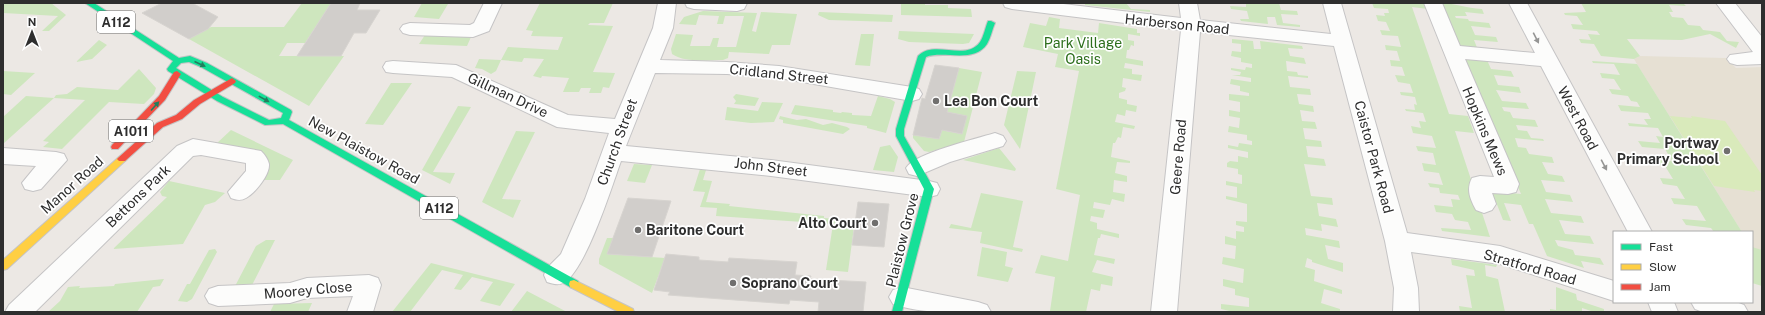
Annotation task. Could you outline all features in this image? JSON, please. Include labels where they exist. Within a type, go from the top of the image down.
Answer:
[{"type":"main road","name":"A112","points":[[89,3],[178,61],[190,60],[220,74],[288,112],[284,121]]},
{"type":"main road","name":"Plaistow Grove","points":[[899,305],[929,189],[900,136],[900,129],[912,94],[922,56],[925,53],[974,50],[982,46],[991,23]]},
{"type":"main road","name":"A1011","points":[[108,154],[162,98],[177,74],[171,69],[178,61]]},
{"type":"main road","name":"New Plaistow Road","points":[[177,74],[268,123],[284,121],[338,150],[556,275]]},
{"type":"main road","points":[[189,92],[220,74]]},
{"type":"main road","name":"Manor Road","points":[[3,266],[160,125],[179,117],[196,102],[232,81]]},
{"type":"main road","name":"Manor Road","points":[[160,125],[164,113]]},
{"type":"main road","name":"A1011","points":[[179,117],[197,113]]},
{"type":"main road","points":[[230,114],[253,116]]},
{"type":"main road","name":"A1011","points":[[88,190],[100,166]]},
{"type":"main road","name":"A112","points":[[556,275],[627,312]]},
{"type":"street","points":[[410,29],[474,31],[482,27],[494,3]]},
{"type":"street","points":[[667,3],[678,3]]},
{"type":"street","name":"Church Street","points":[[556,275],[571,259],[599,193],[622,127],[663,28],[667,3]]},
{"type":"street","points":[[694,3],[737,5],[738,3]]},
{"type":"street","name":"Harberson Road","points":[[1012,3],[1191,25],[1342,41]]},
{"type":"street","name":"Geere Road","points":[[1164,312],[1191,25],[1188,3]]},
{"type":"street","name":"Caistor Park Road","points":[[1332,3],[1397,241],[1406,288],[1406,312]]},
{"type":"street","name":"Hopkins Mews","points":[[1433,3],[1452,52],[1508,184],[1508,186],[1480,184],[1479,188],[1484,204]]},
{"type":"street","name":"West Road","points":[[1518,3],[1639,231]]},
{"type":"street","points":[[1724,3],[1762,50]]},
{"type":"street","points":[[1452,52],[1548,60]]},
{"type":"street","points":[[1737,59],[1762,58]]},
{"type":"street","name":"Cridland Street","points":[[646,66],[727,68],[779,72],[912,94]]},
{"type":"street","name":"Gillman Drive","points":[[393,67],[456,71],[564,122],[622,127]]},
{"type":"street","points":[[917,168],[942,157],[995,141]]},
{"type":"street","name":"Bettons Park","points":[[18,312],[185,151],[193,147],[201,146],[254,156],[258,160],[259,166],[248,187]]},
{"type":"street","name":"John Street","points":[[613,153],[683,157],[765,166],[929,189]]},
{"type":"street","points":[[3,156],[64,160],[33,183]]},
{"type":"street","name":"Stratford Road","points":[[1397,241],[1500,255],[1613,291]]},
{"type":"street","name":"Moorey Close","points":[[218,296],[290,293],[307,288],[369,285],[360,312]]},
{"type":"street","points":[[1707,303],[1735,312]]},
{"type":"street","points":[[899,305],[978,312]]},
{"type":"shaded area","name":"Portway Primary School","points":[[1640,56],[1726,58],[1736,68],[1762,67],[1762,250],[1753,249],[1753,231],[1741,231],[1634,59]]},
{"type":"green space","points":[[3,3],[51,3],[66,15],[49,31],[42,31],[58,16],[3,13]]},
{"type":"green space","points":[[302,3],[331,3],[305,43],[287,43],[279,56],[344,56],[309,106],[189,39],[211,27],[284,27]]},
{"type":"green space","points":[[422,3],[448,4],[439,19],[414,17]]},
{"type":"green space","points":[[540,3],[613,3],[604,23],[590,23],[588,25],[613,26],[593,72],[615,73],[609,88],[603,87],[601,93],[589,93],[591,88],[581,88],[579,92],[563,92],[569,78],[542,76],[541,78],[533,76],[544,59],[524,58],[522,62],[501,60],[508,47],[558,50],[563,37],[531,36],[533,31],[526,30]]},
{"type":"green space","points":[[1085,3],[1126,3],[1131,9],[1150,10],[1150,12],[1085,5]]},
{"type":"green space","points":[[1246,3],[1279,3],[1281,10],[1297,11],[1298,15],[1281,14],[1283,23],[1300,25],[1300,27],[1277,25],[1275,17],[1267,17],[1268,24],[1241,21],[1240,19],[1249,19],[1247,11],[1231,9],[1230,6],[1246,7]]},
{"type":"green space","points":[[1372,3],[1426,3],[1428,9],[1412,7],[1449,114],[1468,116],[1474,133],[1455,131],[1490,237],[1442,231],[1441,228],[1471,230],[1468,222],[1455,220],[1452,214],[1436,212],[1434,205],[1453,207],[1451,199],[1460,200],[1458,195],[1440,193],[1439,188],[1430,187],[1428,183],[1443,185],[1439,173],[1424,171],[1422,163],[1436,165],[1433,153],[1418,151],[1416,146],[1436,148],[1432,136],[1413,133],[1411,126],[1421,128],[1419,121],[1426,122],[1423,113],[1406,111],[1405,109],[1415,110],[1414,104],[1417,105],[1415,97],[1401,95],[1400,92],[1413,93],[1410,84],[1398,82],[1395,75],[1405,76],[1402,67],[1391,66],[1390,60],[1400,61],[1397,51],[1386,50],[1385,45],[1401,47],[1398,36],[1382,35],[1380,30],[1390,31],[1386,22],[1378,21],[1376,15],[1385,16],[1384,13],[1389,13],[1388,9],[1374,8]]},
{"type":"green space","points":[[1439,3],[1482,9],[1484,14],[1465,12],[1467,16],[1455,16],[1456,18],[1468,19],[1469,21],[1489,23],[1491,28],[1471,26],[1475,35],[1496,37],[1498,42],[1474,40],[1478,50],[1462,48],[1456,43]]},
{"type":"green space","points":[[1581,3],[1683,3],[1686,6],[1669,5],[1673,12],[1669,12],[1672,17],[1683,18],[1688,25],[1700,26],[1703,30],[1720,32],[1727,41],[1739,42],[1736,48],[1710,34],[1682,40],[1627,39],[1640,56],[1634,59],[1601,56],[1594,44],[1581,43],[1579,39],[1591,40],[1588,34],[1600,35],[1597,31],[1573,29],[1571,24],[1583,25],[1577,16],[1565,15],[1564,13],[1586,12]]},
{"type":"green space","points":[[901,4],[948,5],[948,8],[971,9],[972,17],[901,15]]},
{"type":"green space","points":[[703,11],[757,13],[752,31],[756,32],[761,12],[797,14],[790,45],[772,45],[769,54],[729,52],[728,58],[723,60],[690,60],[677,57],[672,54],[671,49],[676,34],[693,35],[690,46],[710,46],[713,38],[719,38],[717,47],[736,47],[744,16],[725,16],[723,24],[717,24],[719,16],[699,15],[696,25],[679,24],[684,17]]},
{"type":"green space","points":[[819,12],[893,15],[892,22],[829,20],[818,15]]},
{"type":"green space","name":"Park Village Oasis","points":[[1049,17],[1060,19],[1059,28],[1098,33],[1099,23],[1137,29],[1137,33],[1140,33],[1140,36],[1128,34],[1128,40],[1134,41],[1134,46],[1131,45],[1129,50],[1127,50],[1126,58],[1143,61],[1143,66],[1125,63],[1124,68],[1132,69],[1132,74],[1142,75],[1141,81],[1123,78],[1122,87],[1126,88],[1125,91],[1119,93],[1119,98],[1127,100],[1127,104],[1137,106],[1136,112],[1126,110],[1125,116],[1117,114],[1115,122],[1135,126],[1134,129],[1123,127],[1121,138],[1118,137],[1115,143],[1113,143],[1111,157],[1130,161],[1130,163],[1117,162],[1115,173],[1127,176],[1127,182],[1114,180],[1113,192],[1125,194],[1124,202],[1112,199],[1110,205],[1094,202],[1093,208],[1105,210],[1103,218],[1091,216],[1090,221],[1097,223],[1097,229],[1119,234],[1119,238],[1101,234],[1100,238],[1098,238],[1094,255],[1115,259],[1114,264],[1097,260],[1092,272],[1113,277],[1112,286],[1101,284],[1100,291],[1091,289],[1086,312],[1050,311],[1055,277],[1035,273],[1041,255],[1068,261],[1080,195],[1056,189],[1079,71],[1055,67],[1058,54],[1023,47],[1030,23],[1046,26]]},
{"type":"green space","points":[[899,31],[974,34],[969,43],[963,44],[909,42],[898,39]]},
{"type":"green space","points":[[861,34],[874,34],[870,66],[855,65]]},
{"type":"green space","points":[[425,35],[471,37],[467,46],[419,44]]},
{"type":"green space","points":[[1232,39],[1253,41],[1254,49],[1261,49],[1260,41],[1302,46],[1303,49],[1288,48],[1290,56],[1304,58],[1306,64],[1286,61],[1287,71],[1297,72],[1298,75],[1308,76],[1308,78],[1288,76],[1290,87],[1310,89],[1311,95],[1297,94],[1299,104],[1313,106],[1314,112],[1300,110],[1302,121],[1315,122],[1317,129],[1303,128],[1305,139],[1321,141],[1322,147],[1306,146],[1308,157],[1324,159],[1326,166],[1304,164],[1311,196],[1332,198],[1333,205],[1317,203],[1319,216],[1336,219],[1338,227],[1321,224],[1322,231],[1305,228],[1306,235],[1339,241],[1340,248],[1325,245],[1328,259],[1343,263],[1343,272],[1312,262],[1312,260],[1307,258],[1305,267],[1315,270],[1314,281],[1342,290],[1342,294],[1324,289],[1321,303],[1340,309],[1340,312],[1234,312],[1221,309],[1221,304],[1249,307],[1249,298],[1235,295],[1235,289],[1223,286],[1223,279],[1243,283],[1244,269],[1222,264],[1223,257],[1235,259],[1236,246],[1225,244],[1225,236],[1236,239],[1236,231],[1244,232],[1244,227],[1236,225],[1236,221],[1247,222],[1247,204],[1226,199],[1226,196],[1237,198],[1237,187],[1226,185],[1226,181],[1242,184],[1242,175],[1238,174],[1238,169],[1227,167],[1227,163],[1230,161],[1238,162],[1238,156],[1248,158],[1248,152],[1228,148],[1228,145],[1238,147],[1239,143],[1252,145],[1252,141],[1247,140],[1247,135],[1228,132],[1229,126],[1239,128],[1240,118],[1229,116],[1229,110],[1240,112],[1240,102],[1229,100],[1229,94],[1249,96],[1249,93],[1240,91],[1240,86],[1230,84],[1231,79],[1251,82],[1251,78],[1232,75],[1240,75],[1241,72],[1231,70],[1231,68],[1245,70],[1246,67],[1252,68],[1252,64],[1241,62],[1241,58],[1231,56],[1232,51],[1241,52],[1241,44],[1232,43]]},
{"type":"green space","points":[[99,40],[107,45],[92,59],[76,62]]},
{"type":"green space","points":[[1464,58],[1487,60],[1491,69],[1511,71],[1514,77],[1494,75],[1498,85],[1519,87],[1521,93],[1496,90],[1502,101],[1526,103],[1529,109],[1502,107],[1504,111],[1510,112],[1513,118],[1535,120],[1538,127],[1516,125],[1518,130],[1527,131],[1531,138],[1543,139],[1544,141],[1515,138],[1518,147],[1526,148],[1529,154],[1552,157],[1554,163],[1542,162],[1548,174],[1562,176],[1565,182],[1541,180],[1546,192],[1570,195],[1573,202],[1545,199],[1551,213],[1581,216],[1584,223],[1559,220],[1565,234],[1590,236],[1594,244],[1555,240],[1558,246],[1573,250],[1575,255],[1600,258],[1604,265],[1581,261],[1584,268],[1547,256],[1533,224],[1529,224],[1521,205],[1504,203],[1511,221],[1503,220],[1496,202],[1487,201],[1490,191],[1521,194]]},
{"type":"green space","points":[[479,59],[501,60],[496,71],[491,74],[482,69],[475,68]]},
{"type":"green space","points":[[1592,61],[1637,64],[1741,231],[1713,231],[1711,228],[1686,225],[1682,219],[1706,221],[1697,206],[1674,204],[1671,198],[1685,199],[1677,186],[1663,184],[1660,178],[1673,179],[1665,166],[1652,164],[1649,159],[1672,161],[1665,149],[1642,147],[1638,141],[1660,143],[1656,136],[1663,137],[1658,128],[1629,126],[1628,123],[1648,125],[1644,119],[1651,119],[1648,113],[1621,111],[1618,105],[1640,107],[1637,102],[1631,101],[1628,96],[1612,94],[1609,89],[1621,90],[1614,79],[1602,78],[1600,73],[1620,75],[1614,64],[1593,63]]},
{"type":"green space","points":[[959,68],[982,72],[964,142],[929,152],[924,151],[913,138],[913,135],[939,139],[945,120],[949,121],[946,131],[962,134],[966,116],[947,112]]},
{"type":"green space","points":[[139,69],[156,88],[154,94],[144,104],[109,102],[62,149],[43,147],[49,142],[43,141],[85,100],[54,98],[56,95],[67,94],[77,87],[118,90]]},
{"type":"green space","points":[[3,71],[35,73],[11,95],[3,94]]},
{"type":"green space","points":[[1017,71],[1036,72],[1020,149],[1004,125]]},
{"type":"green space","points":[[391,83],[412,83],[383,125],[365,124]]},
{"type":"green space","points":[[736,94],[759,98],[755,106],[734,104],[736,101],[733,97]]},
{"type":"green space","points":[[26,96],[54,98],[3,144],[3,117]]},
{"type":"green space","points":[[878,96],[895,102],[886,133],[867,128],[867,126],[791,114],[795,105],[833,110],[833,112],[852,113],[852,115],[871,116]]},
{"type":"green space","points":[[762,102],[783,103],[774,122],[751,123],[725,120],[727,107],[758,111]]},
{"type":"green space","points":[[458,106],[471,107],[433,172],[455,173],[450,184],[422,170]]},
{"type":"green space","points":[[780,116],[797,120],[806,119],[823,125],[832,123],[850,129],[843,134],[783,123],[783,120],[779,119]]},
{"type":"green space","points":[[1670,116],[1692,118],[1691,116],[1725,121],[1762,175],[1762,191],[1754,190],[1755,192],[1714,186]]},
{"type":"green space","points":[[231,130],[293,160],[280,180],[260,180],[265,163],[216,144]]},
{"type":"green space","points":[[516,131],[535,132],[502,199],[521,200],[513,218],[482,202]]},
{"type":"green space","points":[[890,145],[898,157],[894,172],[873,170],[880,147]]},
{"type":"green space","points":[[999,148],[1016,169],[1015,171],[963,160]]},
{"type":"green space","points":[[634,164],[652,165],[645,183],[627,181]]},
{"type":"green space","points":[[700,169],[706,170],[703,180],[712,181],[706,202],[730,204],[729,206],[824,216],[824,218],[863,221],[854,227],[848,272],[826,270],[833,224],[716,216],[717,208],[700,207],[705,192],[693,191]]},
{"type":"green space","points":[[169,181],[225,193],[215,202],[205,205],[183,244],[113,249],[167,197],[162,196],[160,192]]},
{"type":"green space","points":[[981,193],[1023,201],[1013,247],[1023,249],[1022,252],[980,243],[982,232],[949,228],[951,224],[971,228]]},
{"type":"green space","points":[[607,238],[613,238],[607,254],[665,258],[652,293],[599,264],[599,259]]},
{"type":"green space","points":[[266,240],[275,240],[250,289],[233,290],[256,246]]},
{"type":"green space","points":[[982,247],[1007,252],[1005,266],[1013,268],[1008,282],[977,276]]},
{"type":"green space","points":[[1753,247],[1762,250],[1762,286],[1753,283]]},
{"type":"green space","points":[[215,249],[217,252],[192,299],[187,302],[178,301],[187,284],[190,284],[209,250]]},
{"type":"green space","points":[[1451,259],[1497,265],[1496,267],[1485,265],[1486,276],[1498,279],[1505,312],[1460,312],[1459,306],[1472,308],[1466,275],[1475,276],[1474,270],[1452,265]]},
{"type":"green space","points":[[431,263],[515,284],[500,306],[480,301],[493,282],[472,277],[461,290],[454,289],[463,275],[442,270],[410,312],[392,312]]},
{"type":"green space","points":[[164,279],[160,286],[153,287],[137,312],[48,312],[60,301],[68,287],[80,286],[79,288],[114,286],[115,284]]},
{"type":"green space","points":[[1556,287],[1576,294],[1577,300],[1604,309],[1604,312],[1594,312],[1582,308],[1582,312],[1550,312],[1550,309],[1556,310]]},
{"type":"green space","points":[[527,291],[567,312],[511,312]]},
{"type":"green space","points":[[312,303],[308,312],[270,312],[274,304]]},
{"type":"building","points":[[162,3],[192,3],[218,17],[208,29],[189,39],[142,13]]},
{"type":"building","points":[[331,3],[360,3],[357,10],[380,10],[366,33],[354,33],[341,56],[297,56]]},
{"type":"building","name":"Lea Bon Court","points":[[935,65],[959,68],[947,112],[967,116],[962,134],[942,130],[939,139],[913,135],[922,98],[925,99]]},
{"type":"building","name":"Baritone Court","points":[[628,198],[671,201],[652,257],[607,254]]},
{"type":"building","name":"Alto Court","points":[[858,202],[889,204],[884,247],[852,245]]},
{"type":"building","name":"Soprano Court","points":[[666,254],[699,257],[699,260],[728,262],[729,258],[797,262],[795,275],[811,276],[810,279],[866,282],[863,312],[818,312],[819,302],[790,300],[789,304],[668,295],[670,292],[654,290]]},
{"type":"traffic: fast","points":[[89,3],[178,61],[190,59],[204,65],[288,112],[284,121]]},
{"type":"traffic: fast","points":[[897,312],[929,189],[900,136],[900,129],[922,56],[929,53],[962,53],[977,49],[983,44],[991,23]]},
{"type":"traffic: fast","points":[[178,61],[171,69],[220,99],[268,123],[284,121],[574,284]]},
{"type":"traffic: slow","points":[[3,266],[122,159]]},
{"type":"traffic: slow","points":[[574,284],[629,312]]},
{"type":"traffic: jam","points":[[115,147],[162,98],[177,74]]},
{"type":"traffic: jam","points":[[122,159],[160,125],[179,117],[197,102],[232,81]]},
{"type":"place","name":"Lea Bon Court","points":[[936,101]]},
{"type":"place","name":"Portway Primary School","points":[[1727,151]]},
{"type":"place","name":"Alto Court","points":[[875,223]]},
{"type":"place","name":"Baritone Court","points":[[638,230]]},
{"type":"place","name":"Soprano Court","points":[[733,283]]}]
